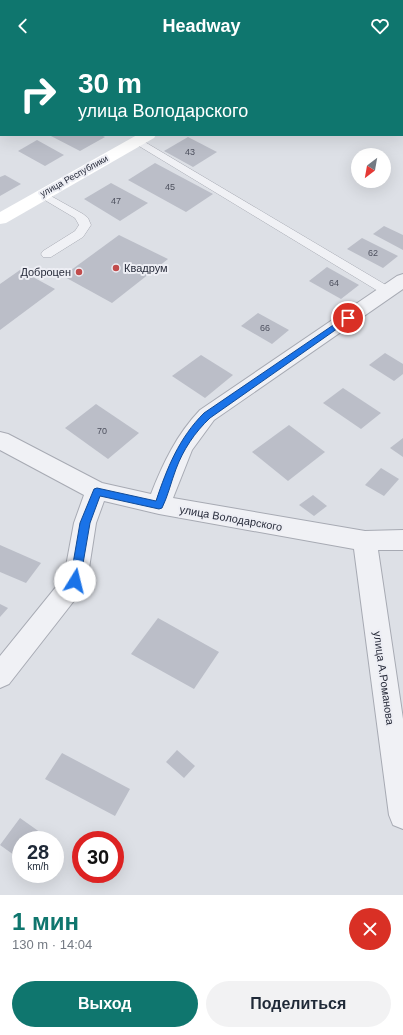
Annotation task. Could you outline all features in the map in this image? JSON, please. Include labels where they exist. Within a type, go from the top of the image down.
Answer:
[{"type":"main road","name":"улица Республики","points":[[0,219],[143,138]]},
{"type":"street","points":[[159,505],[179,453],[195,427],[207,415],[403,280]]},
{"type":"street","name":"улица Володарского","points":[[0,440],[97,491],[159,505],[366,541],[403,540]]},
{"type":"street","points":[[0,676],[75,581],[85,523],[97,491]]},
{"type":"street","name":"улица А.Романова","points":[[366,541],[403,815]]},
{"type":"lane","points":[[143,138],[387,291]]},
{"type":"lane","points":[[42,194],[79,216],[84,220],[86,225],[84,230],[79,234],[47,254]]},
{"type":"building","points":[[51,136],[105,137],[80,151]]},
{"type":"building","points":[[188,137],[217,152],[193,167],[164,151]]},
{"type":"building","points":[[37,140],[64,155],[45,166],[18,151]]},
{"type":"building","points":[[155,163],[213,194],[186,212],[128,180]]},
{"type":"building","points":[[5,175],[21,184],[0,196],[0,177]]},
{"type":"building","points":[[111,183],[148,203],[120,221],[84,199]]},
{"type":"building","points":[[384,226],[403,235],[403,250],[373,234]]},
{"type":"building","name":"Квадрум","points":[[119,235],[168,259],[112,303],[63,276]]},
{"type":"building","points":[[362,238],[398,256],[383,268],[347,249]]},
{"type":"building","points":[[327,267],[359,285],[341,299],[309,281]]},
{"type":"building","points":[[20,270],[55,289],[0,330],[0,284]]},
{"type":"building","points":[[258,313],[289,330],[272,344],[241,326]]},
{"type":"building","points":[[385,353],[403,364],[403,374],[394,381],[369,365]]},
{"type":"building","points":[[201,355],[233,375],[205,398],[172,376]]},
{"type":"building","points":[[343,388],[381,413],[361,429],[323,403]]},
{"type":"building","points":[[96,404],[139,433],[108,459],[65,428]]},
{"type":"building","points":[[289,425],[325,452],[288,481],[252,452]]},
{"type":"building","points":[[403,438],[403,457],[390,448]]},
{"type":"building","points":[[381,468],[399,479],[384,496],[365,485]]},
{"type":"building","points":[[313,495],[327,506],[314,516],[299,505]]},
{"type":"building","points":[[0,545],[41,563],[26,583],[0,572]]},
{"type":"building","points":[[0,604],[8,608],[0,617]]},
{"type":"building","points":[[158,618],[219,652],[194,689],[131,654]]},
{"type":"building","points":[[177,750],[195,766],[184,778],[166,762]]},
{"type":"building","points":[[62,753],[130,789],[115,816],[45,779]]},
{"type":"building","points":[[20,818],[38,831],[12,831],[12,854],[0,845]]},
{"type":"place","name":"Квадрум","points":[[116,268]]},
{"type":"place","name":"Доброцен","points":[[79,272]]},
{"type":"route","points":[[75,581],[85,523],[97,491],[159,505],[179,453],[195,427],[207,415],[348,318]]}]
